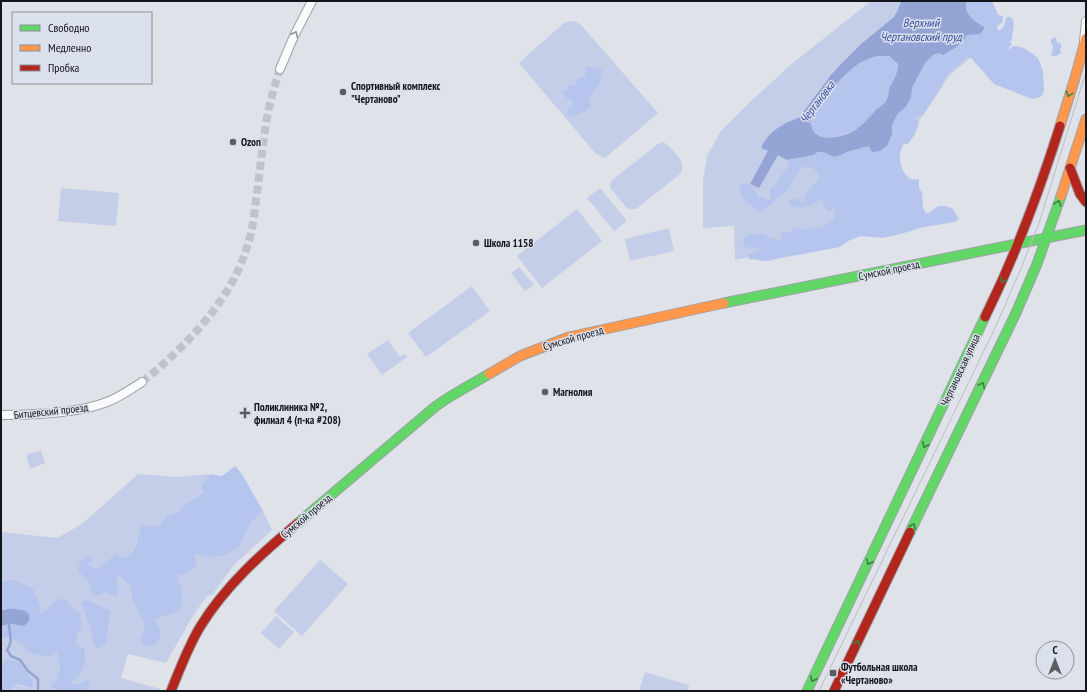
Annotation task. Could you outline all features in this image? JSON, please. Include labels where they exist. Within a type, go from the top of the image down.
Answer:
[{"type":"main road","name":"Чертановская улица","points":[[808,691],[986,316],[1018,244],[1039,189],[1083,58],[1085,42]]},
{"type":"main road","points":[[834,691],[1015,315],[1037,264],[1086,119]]},
{"type":"main road","points":[[1070,168],[1080,194],[1086,202]]},
{"type":"main road","name":"Сумской проезд","points":[[171,691],[186,653],[200,627],[235,582],[271,546],[436,406],[520,356],[569,337],[701,308],[1086,230]]},
{"type":"street","points":[[280,69],[312,1]]},
{"type":"street","points":[[1085,42],[1086,21]]},
{"type":"street","name":"Битцевский проезд","points":[[1,415],[51,412],[98,406],[117,398],[142,382]]},
{"type":"shaded area","points":[[871,1],[990,1],[993,14],[970,58],[949,76],[896,156],[910,224],[735,260],[734,226],[703,228],[703,180],[707,156],[721,131],[750,102],[794,62]]},
{"type":"shaded area","points":[[966,1],[992,1],[998,15],[1003,16],[1002,22],[997,26],[998,31],[1004,27],[1006,18],[1012,18],[1014,26],[1012,40],[1010,42],[1012,44],[1007,50],[1014,46],[1020,47],[1038,58],[1043,71],[1044,90],[1042,96],[1032,99],[994,84],[971,58],[966,58],[945,78],[940,89],[924,114],[913,119],[917,120],[919,123],[915,134],[908,144],[902,143],[900,158],[903,171],[910,179],[919,179],[919,188],[922,193],[923,208],[926,213],[938,207],[945,206],[953,209],[959,219],[955,222],[919,228],[883,238],[861,236],[850,240],[840,247],[768,261],[749,259],[748,255],[759,250],[759,248],[752,247],[749,249],[746,247],[743,241],[745,237],[751,234],[760,234],[781,240],[783,237],[780,234],[782,232],[790,232],[793,229],[798,228],[805,230],[822,227],[833,221],[835,218],[834,209],[828,211],[820,200],[806,207],[790,206],[789,201],[793,198],[804,203],[807,192],[820,177],[815,170],[809,167],[803,167],[787,190],[761,211],[746,202],[741,194],[740,186],[743,184],[750,185],[758,197],[765,197],[767,200],[770,200],[770,188],[775,186],[789,164],[789,160],[813,155],[818,152],[823,152],[834,157],[869,146],[880,151],[885,149],[892,134],[892,125],[898,113],[905,108],[911,98],[912,89],[925,63],[933,55],[963,39],[967,35],[980,34],[984,29],[984,27],[973,20],[968,14]]},
{"type":"shaded area","points":[[571,21],[581,25],[658,113],[605,158],[596,154],[519,63],[564,23]]},
{"type":"shaded area","points":[[1056,37],[1057,42],[1062,46],[1060,49],[1061,53],[1054,56],[1051,55],[1053,47],[1051,39]]},
{"type":"shaded area","points":[[883,55],[892,58],[896,62],[898,68],[885,103],[863,124],[850,132],[834,137],[815,134],[811,120],[819,104],[826,95],[844,76],[861,62],[870,57]]},
{"type":"shaded area","points":[[588,66],[594,69],[597,67],[600,68],[602,71],[599,84],[589,97],[588,100],[591,102],[591,105],[588,109],[584,112],[571,116],[566,112],[573,104],[573,101],[562,93],[564,90],[567,92],[568,86],[575,85],[579,78],[586,77],[584,74]]},
{"type":"shaded area","points":[[663,142],[668,145],[681,161],[681,173],[636,209],[627,208],[611,189],[610,185],[612,180],[658,144]]},
{"type":"shaded area","points":[[61,188],[119,193],[116,226],[58,221]]},
{"type":"shaded area","points":[[600,188],[627,221],[614,231],[587,198]]},
{"type":"shaded area","points":[[577,209],[602,241],[542,288],[517,256]]},
{"type":"shaded area","points":[[669,228],[674,251],[630,261],[625,239]]},
{"type":"shaded area","points":[[519,267],[534,285],[525,291],[511,273]]},
{"type":"shaded area","points":[[472,286],[490,311],[426,357],[408,333]]},
{"type":"shaded area","points":[[388,340],[400,357],[405,354],[407,357],[382,375],[367,354]]},
{"type":"shaded area","points":[[41,450],[45,463],[30,469],[26,455]]},
{"type":"shaded area","points":[[235,466],[242,474],[263,511],[250,524],[237,549],[223,556],[209,557],[195,554],[196,566],[188,573],[177,575],[182,591],[181,610],[155,619],[161,635],[155,645],[145,647],[140,640],[144,629],[143,621],[132,600],[131,586],[124,581],[119,574],[116,579],[119,589],[116,596],[105,592],[98,596],[93,595],[88,580],[78,572],[80,562],[87,557],[94,558],[88,565],[98,569],[116,554],[124,558],[131,554],[137,542],[141,526],[159,526],[168,515],[178,512],[185,504],[203,492],[201,484],[210,474],[222,476]]},
{"type":"shaded area","points":[[138,474],[176,477],[210,474],[201,484],[203,491],[185,504],[178,512],[168,515],[159,526],[136,542],[131,554],[124,558],[107,562],[98,569],[88,565],[93,558],[78,572],[88,580],[98,596],[105,592],[119,574],[124,581],[131,586],[132,600],[143,621],[144,629],[140,640],[155,619],[172,614],[182,591],[177,575],[195,554],[209,557],[245,535],[250,524],[263,511],[272,530],[233,566],[212,595],[207,596],[194,614],[166,663],[128,654],[121,678],[160,689],[160,691],[87,691],[90,683],[71,686],[72,682],[82,669],[86,652],[76,646],[77,634],[81,629],[81,614],[70,605],[66,599],[41,614],[39,612],[42,609],[34,590],[29,586],[12,579],[1,582],[1,532],[57,538],[82,524]]},
{"type":"shaded area","points":[[320,560],[348,584],[302,636],[274,611]]},
{"type":"shaded area","points":[[12,579],[29,586],[34,590],[42,609],[39,612],[41,613],[46,609],[49,609],[54,602],[58,600],[66,599],[70,605],[81,614],[81,629],[77,634],[76,646],[84,648],[85,659],[81,672],[71,685],[80,684],[86,680],[90,683],[87,691],[57,691],[51,686],[57,681],[57,676],[60,669],[57,659],[59,649],[52,655],[40,656],[28,651],[24,645],[17,641],[9,638],[1,638],[1,582]]},
{"type":"shaded area","points":[[88,600],[110,611],[106,642],[98,649],[94,645],[92,634],[81,602]]},
{"type":"shaded area","points":[[276,616],[294,632],[279,649],[261,633]]},
{"type":"shaded area","points":[[5,637],[19,642],[40,656],[50,654],[60,648],[57,659],[60,669],[57,676],[57,681],[53,683],[53,689],[57,691],[9,691],[16,684],[31,688],[31,678],[25,671],[2,664],[1,666],[1,638]]},
{"type":"shaded area","points":[[6,659],[20,663],[33,681],[31,688],[16,684],[9,691],[1,691],[1,666]]},
{"type":"shaded area","points":[[645,672],[689,685],[688,691],[639,691]]},
{"type":"water","name":"Верхний Чертановский пруд","points":[[901,1],[966,1],[968,14],[973,20],[984,27],[984,29],[980,34],[967,35],[958,46],[943,55],[939,53],[933,55],[925,63],[912,88],[911,98],[905,108],[898,113],[892,125],[892,134],[887,146],[880,151],[872,152],[869,146],[834,157],[823,152],[818,152],[813,155],[787,160],[778,155],[759,188],[750,184],[768,151],[761,148],[768,136],[778,128],[801,115],[841,64],[861,44],[894,17]],"holes":[[[889,56],[898,64],[898,68],[886,101],[866,121],[850,133],[828,138],[814,132],[811,122],[814,112],[844,76],[869,58]]]},
{"type":"waterway","points":[[11,616],[9,626],[11,641],[7,650],[11,656],[20,660],[28,671],[38,679],[38,691]]},
{"type":"waterway","name":"Чертановка","points":[[1,617],[11,616],[22,618]]},
{"type":"tunnel","points":[[142,382],[173,355],[203,323],[217,306],[239,269],[251,232],[267,118],[280,69]]},
{"type":"tram line","points":[[819,691],[995,328],[1022,266],[1039,223],[1086,72]]},
{"type":"traffic: fast","points":[[910,532],[1015,315],[1037,264],[1061,196]]},
{"type":"traffic: fast","points":[[724,303],[1086,230]]},
{"type":"traffic: fast","points":[[807,691],[985,317]]},
{"type":"traffic: fast","points":[[298,523],[436,406],[489,374]]},
{"type":"traffic: slow","points":[[1060,126],[1086,38]]},
{"type":"traffic: slow","points":[[1061,196],[1086,119]]},
{"type":"traffic: slow","points":[[489,374],[520,356],[569,337],[724,303]]},
{"type":"traffic: jam","points":[[985,317],[1003,280],[1022,232],[1060,126]]},
{"type":"traffic: jam","points":[[1070,168],[1080,194],[1086,202]]},
{"type":"traffic: jam","points":[[171,691],[184,658],[200,627],[210,612],[245,571],[298,523]]},
{"type":"traffic: jam","points":[[834,691],[910,532]]},
{"type":"place","name":"Спортивный комплекс \"Чертаново\"","points":[[343,92]]},
{"type":"place","name":"Ozon","points":[[233,142]]},
{"type":"place","name":"Школа 1158","points":[[476,243]]},
{"type":"place","name":"Магнолия","points":[[545,392]]},
{"type":"place","name":"Поликлиника №2, филиал 4 (п-ка #208)","points":[[245,413]]},
{"type":"place","name":"Футбольная школа «Чертаново»","points":[[833,673]]}]
